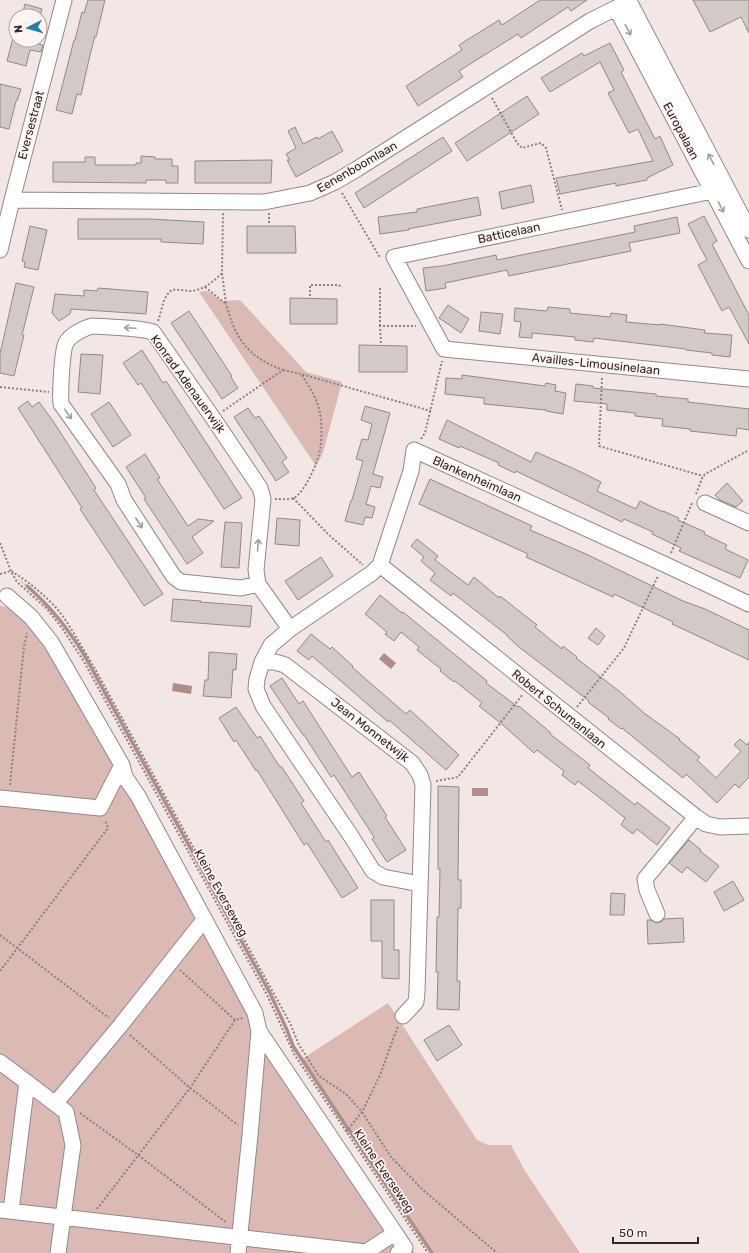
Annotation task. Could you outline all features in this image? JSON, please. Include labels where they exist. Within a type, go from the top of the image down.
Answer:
[{"type":"street","name":"Eversestraat","points":[[0,250],[64,0]]},
{"type":"street","name":"Europalaan","points":[[620,4],[629,1],[720,189],[749,260]]},
{"type":"street","name":"Eenenboomlaan","points":[[12,200],[264,202],[310,193],[335,182],[620,4]]},
{"type":"street","name":"Europalaan","points":[[720,189],[749,230]]},
{"type":"street","name":"Batticelaan","points":[[394,257],[720,189]]},
{"type":"street","points":[[394,257],[444,349]]},
{"type":"street","name":"Konrad Adenauerwijk","points":[[93,326],[143,329],[153,332],[260,488],[263,499],[256,570],[258,584],[241,588],[184,583],[176,580],[124,500],[118,484],[61,404],[60,393],[66,343],[70,339],[84,329],[93,326]]},
{"type":"street","name":"Availles-Limousinelaan","points":[[444,349],[749,379]]},
{"type":"street","points":[[414,450],[411,471],[376,569],[290,629],[271,645],[262,662],[256,689],[263,706],[351,836],[373,872],[383,876],[420,884]]},
{"type":"street","name":"Blankenheimlaan","points":[[414,450],[664,564],[747,599]]},
{"type":"street","points":[[705,503],[749,523]]},
{"type":"street","name":"Robert Schumanlaan","points":[[376,569],[530,686],[706,824],[720,827],[749,826]]},
{"type":"street","points":[[258,584],[290,629]]},
{"type":"street","points":[[2,595],[31,617],[51,642],[122,765],[125,778],[138,796],[255,1013],[259,1032],[238,1253]]},
{"type":"street","name":"Jean Monnetwijk","points":[[262,662],[275,662],[285,666],[334,702],[412,764],[420,775],[423,785],[417,992],[416,1002],[403,1016]]},
{"type":"street","points":[[4,798],[100,808],[122,765]]},
{"type":"street","points":[[657,914],[647,890],[645,879],[696,817]]},
{"type":"street","points":[[60,1108],[204,920]]},
{"type":"street","points":[[259,1032],[395,1233],[403,1251]]},
{"type":"street","points":[[0,1062],[60,1108],[73,1145],[58,1253]]},
{"type":"street","points":[[27,1082],[5,1211],[63,1216],[366,1252],[395,1233]]},
{"type":"path","points":[[486,87],[517,143],[522,148],[532,147],[542,143],[546,148],[564,221]]},
{"type":"path","points":[[335,182],[379,256],[394,257]]},
{"type":"path","points":[[224,202],[222,273],[226,304],[235,331],[246,347],[268,365],[431,410]]},
{"type":"path","points":[[153,332],[167,293],[172,290],[190,291],[205,287],[222,273]]},
{"type":"path","points":[[310,296],[310,285],[339,285],[342,288]]},
{"type":"path","points":[[205,287],[226,304]]},
{"type":"path","points":[[380,288],[381,343]]},
{"type":"path","points":[[380,326],[424,326],[430,324]]},
{"type":"path","points":[[414,450],[425,433],[444,349]]},
{"type":"path","points":[[603,364],[599,446],[703,476]]},
{"type":"path","points":[[213,418],[283,370]]},
{"type":"path","points":[[263,499],[293,498],[300,493],[307,483],[320,451],[320,413],[317,402],[301,374]]},
{"type":"path","points":[[0,387],[60,393]]},
{"type":"path","points":[[293,498],[329,535],[376,569]]},
{"type":"path","name":"Kleine Everseweg","points":[[0,543],[11,571],[18,582],[47,609],[75,647],[267,995],[284,1031],[290,1048],[428,1253]]},
{"type":"path","points":[[569,718],[624,648],[664,564]]},
{"type":"path","points":[[0,574],[11,571],[21,577],[58,611],[74,634],[94,667],[286,1016],[299,1045],[319,1076],[346,1094],[362,1112],[391,1158],[422,1189],[497,1253]]},
{"type":"path","points":[[4,798],[24,646],[31,617]]},
{"type":"path","points":[[423,785],[458,777],[530,686]]},
{"type":"path","points":[[0,971],[108,828],[100,808]]},
{"type":"path","points":[[171,962],[236,1020]]},
{"type":"path","points":[[89,1220],[190,1088],[236,1020],[255,1013]]},
{"type":"path","points":[[346,1132],[362,1112],[380,1075],[395,1031],[403,1016]]},
{"type":"path","points":[[60,1108],[75,1110],[138,1155],[229,1224],[239,1238]]},
{"type":"shaded area","points":[[199,292],[209,292],[222,301],[240,300],[306,372],[342,382],[323,453],[316,466]]},
{"type":"shaded area","points":[[18,578],[50,606],[65,625],[87,658],[271,993],[294,1046],[302,1059],[388,1003],[477,1140],[488,1145],[511,1145],[525,1171],[580,1253],[432,1253],[320,1086],[318,1086],[292,1047],[286,1030],[269,994],[77,646],[49,607]]},
{"type":"shaded area","points":[[0,604],[1,606],[12,608],[28,622],[90,718],[122,782],[253,1017],[415,1253],[0,1253]]},
{"type":"shaded area","points":[[384,653],[396,663],[391,669],[379,659]]},
{"type":"shaded area","points":[[173,683],[192,686],[191,694],[172,691]]},
{"type":"shaded area","points":[[472,788],[488,788],[488,796],[472,796]]},
{"type":"building","points":[[88,0],[105,0],[81,95],[77,94],[72,114],[56,110],[82,12],[84,13]]},
{"type":"building","points":[[540,0],[587,0],[571,11],[568,7],[521,38],[518,34],[459,71],[463,77],[418,106],[406,86],[462,50],[459,45],[499,20],[502,25]]},
{"type":"building","points":[[693,0],[749,0],[749,33],[741,17],[710,32]]},
{"type":"building","points":[[25,4],[39,8],[24,8]]},
{"type":"building","points":[[610,43],[624,70],[621,72],[655,139],[660,136],[673,165],[647,178],[647,180],[616,186],[616,183],[560,194],[556,178],[653,161],[638,129],[629,133],[608,93],[614,90],[600,62],[550,92],[541,78],[582,53],[584,56]]},
{"type":"building","points":[[10,48],[42,48],[41,52],[30,50],[26,66],[7,61]]},
{"type":"building","points":[[0,84],[21,89],[16,101],[9,129],[0,127]]},
{"type":"building","points":[[527,96],[539,114],[467,161],[455,143]]},
{"type":"building","points":[[295,127],[303,144],[317,137],[318,139],[332,131],[343,151],[296,177],[287,160],[290,160],[286,154],[296,148],[288,131]]},
{"type":"building","points":[[443,137],[452,151],[364,208],[355,193]]},
{"type":"building","points":[[141,156],[155,157],[155,159],[172,159],[172,166],[178,166],[178,183],[166,183],[166,180],[146,180],[146,183],[53,182],[53,162],[85,162],[85,157],[95,157],[95,165],[136,165],[136,163],[141,163]]},
{"type":"building","points":[[272,160],[271,183],[195,183],[195,161]]},
{"type":"building","points":[[531,185],[534,202],[502,209],[499,192]]},
{"type":"building","points":[[478,197],[481,215],[408,229],[409,230],[380,234],[378,217],[417,212],[417,209]]},
{"type":"building","points":[[704,216],[717,241],[712,244],[749,315],[749,344],[729,307],[722,311],[698,265],[707,260],[688,224]]},
{"type":"building","points":[[677,217],[680,233],[629,243],[631,251],[509,276],[507,270],[445,283],[446,288],[426,291],[423,268],[442,266],[496,255],[497,260],[635,232],[634,226]]},
{"type":"building","points":[[78,219],[150,219],[204,222],[203,244],[161,242],[161,239],[78,239]]},
{"type":"building","points":[[30,226],[47,230],[38,270],[24,267],[25,262],[22,261]]},
{"type":"building","points":[[247,226],[295,226],[296,253],[247,253]]},
{"type":"building","points":[[16,283],[34,287],[14,376],[0,373],[0,354]]},
{"type":"building","points":[[98,288],[148,292],[146,314],[71,309],[70,314],[59,321],[52,313],[55,294],[84,296],[84,290],[97,291]]},
{"type":"building","points":[[290,298],[337,299],[337,324],[290,324]]},
{"type":"building","points":[[448,305],[469,319],[461,333],[439,318]]},
{"type":"building","points":[[548,307],[570,309],[570,313],[610,317],[611,313],[627,315],[626,322],[660,324],[705,330],[704,333],[732,335],[730,357],[712,355],[712,353],[686,349],[594,338],[593,342],[575,340],[575,337],[532,333],[532,338],[519,337],[521,322],[514,321],[515,308],[547,311]]},
{"type":"building","points":[[189,311],[232,376],[231,377],[238,388],[222,399],[171,323]]},
{"type":"building","points":[[481,312],[503,314],[500,334],[479,331]]},
{"type":"building","points":[[359,345],[407,346],[407,372],[359,372]]},
{"type":"building","points":[[142,350],[163,383],[166,381],[242,498],[224,509],[141,383],[138,385],[123,363]]},
{"type":"building","points":[[81,354],[103,355],[100,394],[78,392]]},
{"type":"building","points":[[462,375],[545,386],[546,383],[556,385],[555,391],[566,393],[563,414],[546,410],[484,404],[484,398],[445,394],[446,378],[462,379]]},
{"type":"building","points":[[576,384],[593,386],[593,388],[656,394],[656,396],[688,399],[688,402],[749,409],[749,430],[737,428],[736,436],[690,431],[690,429],[662,426],[663,419],[635,416],[635,413],[607,410],[607,404],[574,401]]},
{"type":"building","points":[[28,401],[32,407],[39,402],[53,421],[96,488],[94,490],[163,594],[144,606],[80,509],[82,508],[18,408]]},
{"type":"building","points":[[109,402],[131,435],[113,447],[91,414]]},
{"type":"building","points":[[365,406],[390,413],[373,474],[383,477],[380,488],[371,486],[366,504],[375,507],[372,518],[365,517],[363,525],[345,521],[363,461],[356,459],[362,439],[368,440],[372,424],[361,420]]},
{"type":"building","points":[[248,408],[255,418],[259,416],[287,458],[282,462],[289,472],[276,481],[234,417]]},
{"type":"building","points":[[447,420],[531,462],[536,452],[579,471],[601,482],[597,491],[636,509],[640,501],[679,518],[678,520],[705,532],[704,534],[727,545],[725,549],[748,560],[740,578],[679,551],[681,548],[652,534],[653,532],[624,519],[622,522],[516,471],[515,473],[498,465],[499,463],[460,446],[459,448],[439,439]]},
{"type":"building","points":[[145,454],[160,478],[157,479],[188,526],[198,519],[214,521],[192,537],[203,553],[187,564],[144,499],[146,498],[126,467]]},
{"type":"building","points":[[430,479],[532,526],[530,530],[586,554],[683,601],[705,609],[749,630],[749,660],[672,624],[673,622],[614,594],[613,597],[526,557],[528,554],[419,504]]},
{"type":"building","points":[[727,483],[743,501],[736,507],[720,500],[715,495]]},
{"type":"building","points":[[277,518],[300,520],[299,546],[275,544]]},
{"type":"building","points":[[225,522],[242,523],[239,568],[221,567]]},
{"type":"building","points":[[417,539],[438,556],[435,560],[468,585],[474,577],[499,598],[500,596],[537,625],[535,627],[562,649],[563,646],[644,713],[680,739],[679,740],[700,757],[697,760],[716,778],[741,751],[734,745],[740,739],[747,745],[749,742],[749,777],[739,788],[735,784],[717,803],[686,774],[683,778],[622,728],[621,729],[608,719],[609,718],[588,702],[589,701],[519,647],[507,635],[453,593],[451,596],[430,580],[435,573],[421,561],[424,557],[411,546]]},
{"type":"building","points":[[321,557],[333,576],[298,600],[285,581]]},
{"type":"building","points":[[380,595],[487,681],[486,683],[518,707],[519,706],[551,733],[550,734],[590,765],[588,768],[635,805],[637,802],[670,828],[657,845],[637,829],[633,834],[621,825],[625,818],[578,781],[575,785],[562,775],[564,771],[537,750],[534,753],[479,706],[482,703],[440,671],[441,669],[417,650],[419,647],[401,632],[394,641],[385,634],[387,632],[365,614]]},
{"type":"building","points":[[173,599],[252,606],[250,627],[171,621]]},
{"type":"building","points":[[596,628],[605,636],[598,645],[588,638]]},
{"type":"building","points":[[311,634],[330,649],[332,647],[353,666],[352,667],[406,714],[410,710],[459,755],[446,770],[312,656],[309,660],[297,651]]},
{"type":"building","points":[[209,652],[237,654],[236,670],[233,669],[231,698],[203,696],[205,680],[208,680]]},
{"type":"building","points":[[282,678],[299,704],[303,701],[352,777],[359,772],[387,816],[385,817],[406,850],[387,862],[372,839],[374,837],[334,775],[331,777],[270,686]]},
{"type":"building","points":[[236,707],[257,738],[260,736],[280,767],[281,766],[304,801],[301,803],[326,842],[328,840],[358,888],[342,898],[307,843],[304,845],[257,770],[256,771],[236,740],[234,742],[219,718]]},
{"type":"building","points":[[438,786],[459,787],[458,880],[461,880],[461,908],[458,908],[457,981],[460,981],[459,1010],[437,1009],[437,917],[439,917],[440,869],[438,869]]},
{"type":"building","points":[[689,840],[719,866],[706,882],[687,867],[682,873],[669,863]]},
{"type":"building","points":[[733,881],[744,900],[724,911],[714,892]]},
{"type":"building","points":[[611,893],[625,894],[624,915],[610,915]]},
{"type":"building","points":[[371,900],[394,900],[394,950],[399,950],[399,979],[382,978],[382,941],[371,941]]},
{"type":"building","points":[[683,918],[684,942],[648,944],[647,920],[651,920],[656,923],[661,922],[664,919]]},
{"type":"building","points":[[449,1025],[462,1045],[437,1061],[424,1040]]},
{"type":"waterway","points":[[27,586],[60,620],[86,658],[270,993],[293,1046],[348,1129]]},
{"type":"waterway","points":[[349,1130],[432,1253]]}]
